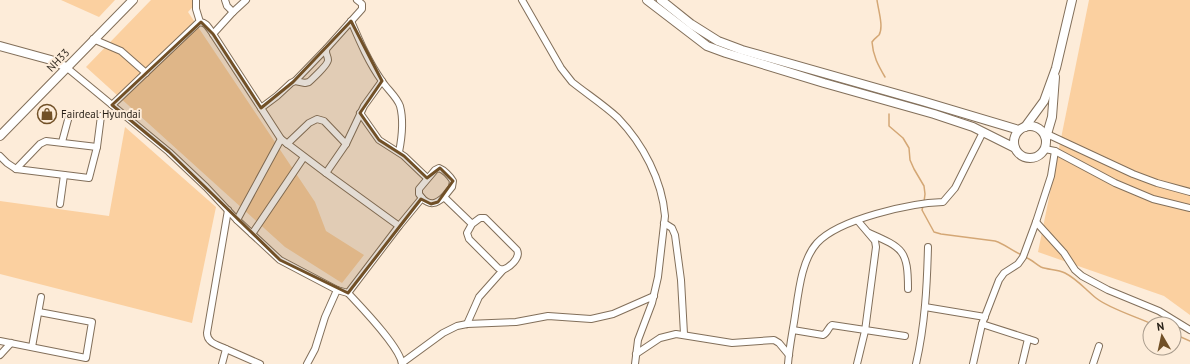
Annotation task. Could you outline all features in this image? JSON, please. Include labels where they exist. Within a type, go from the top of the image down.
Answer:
[{"type":"main road","name":"NH33","points":[[0,136],[133,0]]},
{"type":"main road","points":[[647,0],[707,46],[824,83],[934,114],[973,127],[1015,148]]},
{"type":"main road","points":[[661,0],[691,24],[718,41],[742,50],[1022,129],[1033,126],[1040,129],[1045,136],[1046,146]]},
{"type":"main road","points":[[1056,68],[1052,118],[1047,134],[1046,146],[1041,154],[1036,158],[1023,157],[1015,148],[1014,142],[1016,135],[1044,101],[1056,68],[1072,0]]},
{"type":"main road","points":[[0,46],[51,60],[66,67]]},
{"type":"street","points":[[196,0],[196,9],[200,22],[204,23],[213,34],[281,139],[399,226]]},
{"type":"street","points":[[225,0],[227,6],[233,12]]},
{"type":"street","points":[[213,34],[246,0]]},
{"type":"street","points":[[261,108],[295,81],[362,9],[362,4],[357,0]]},
{"type":"street","points":[[522,0],[561,68],[572,82],[618,118],[642,148],[649,160],[658,186],[664,207],[664,223],[658,277],[654,296],[638,340],[635,364]]},
{"type":"street","points":[[351,21],[366,54],[400,107],[402,133],[399,152]]},
{"type":"street","points":[[112,105],[200,22]]},
{"type":"street","points":[[93,40],[121,51],[146,73]]},
{"type":"street","points":[[295,81],[305,83],[309,82],[328,60],[326,49]]},
{"type":"street","points":[[66,67],[169,152],[280,260],[337,290],[348,293],[394,347],[399,354],[402,363],[448,330],[457,326],[467,324],[511,322],[548,316],[591,319],[613,314],[654,296]]},
{"type":"street","points":[[326,173],[346,144],[360,113],[382,81]]},
{"type":"street","points":[[360,113],[379,140],[399,152],[428,178]]},
{"type":"street","points":[[62,142],[69,116]]},
{"type":"street","points":[[0,156],[16,169],[86,178],[90,177],[97,147],[101,116]]},
{"type":"street","points":[[287,144],[309,123],[317,119],[324,121],[346,144]]},
{"type":"street","points":[[788,364],[790,337],[793,330],[804,269],[812,250],[817,243],[844,226],[896,208],[943,202],[955,188],[983,132]]},
{"type":"street","points":[[1047,134],[1133,174],[1157,183],[1190,192]]},
{"type":"street","points":[[238,220],[281,139]]},
{"type":"street","points":[[16,169],[43,142],[62,142],[97,147]]},
{"type":"street","points":[[1046,146],[1115,183],[1153,198],[1190,208]]},
{"type":"street","points":[[973,364],[982,324],[999,280],[1004,273],[1018,264],[1036,222],[1049,183],[1055,151]]},
{"type":"street","points":[[252,234],[304,157]]},
{"type":"street","points":[[438,168],[442,169],[453,181],[453,186],[444,197],[433,204],[427,203],[419,194],[418,190],[434,170],[438,168]]},
{"type":"street","points":[[60,204],[64,175]]},
{"type":"street","points":[[444,197],[472,224]]},
{"type":"street","points":[[348,293],[422,198]]},
{"type":"street","points":[[228,210],[207,333],[208,339],[210,342],[260,364]]},
{"type":"street","points":[[467,324],[479,297],[517,257],[518,253],[517,250],[485,218],[480,218],[472,224],[467,233],[469,239],[495,266],[503,270]]},
{"type":"street","points":[[857,364],[865,331],[876,247],[875,241],[858,221]]},
{"type":"street","points":[[1036,222],[1064,253],[1075,270],[1082,276],[1108,290],[1159,311],[1190,330]]},
{"type":"street","points":[[664,223],[672,228],[675,235],[681,280],[684,334]]},
{"type":"street","points":[[868,232],[897,246],[904,254],[908,265],[908,289]]},
{"type":"street","points":[[916,364],[923,327],[928,247]]},
{"type":"street","points":[[307,364],[315,349],[325,317],[337,290]]},
{"type":"street","points":[[32,348],[41,297]]},
{"type":"street","points":[[925,307],[985,317]]},
{"type":"street","points":[[0,341],[86,358],[92,322],[39,312]]},
{"type":"street","points":[[982,324],[1031,340],[1022,364]]},
{"type":"street","points":[[793,330],[821,335],[826,334],[832,325],[906,336]]},
{"type":"street","points":[[636,354],[665,336],[684,334],[732,343],[774,340],[779,343],[789,355]]},
{"type":"street","points":[[0,355],[11,343]]},
{"type":"street","points":[[1093,364],[1099,346]]},
{"type":"street","points":[[222,364],[226,349]]},
{"type":"highlighted area","points":[[351,21],[382,81],[360,113],[379,140],[404,156],[427,178],[440,168],[453,181],[438,202],[431,204],[421,199],[348,293],[280,260],[169,152],[112,105],[201,22],[213,34],[261,108],[293,82]]},
{"type":"shaded area","points":[[61,0],[115,0],[99,17]]},
{"type":"shaded area","points":[[151,0],[199,0],[188,12],[315,202],[326,231],[364,255],[342,283],[285,247],[86,67]]},
{"type":"shaded area","points":[[1089,0],[1190,0],[1190,315],[1164,296],[1038,252]]},
{"type":"shaded area","points":[[125,127],[216,207],[192,323],[0,274],[0,201],[109,216]]},
{"type":"waterway","points":[[877,0],[881,27],[879,35],[872,42],[873,52],[885,77]]},
{"type":"waterway","points":[[889,114],[889,126],[903,138],[909,148],[910,160],[924,186],[924,202]]},
{"type":"waterway","points":[[923,206],[922,210],[934,232],[995,241],[1022,255]]},
{"type":"waterway","points":[[1025,257],[1041,267],[1065,273],[1074,278],[1101,302],[1142,320]]},
{"type":"waterway","points":[[1182,338],[1190,341]]},
{"type":"place","name":"Fairdeal Hyundai","points":[[47,114]]}]
